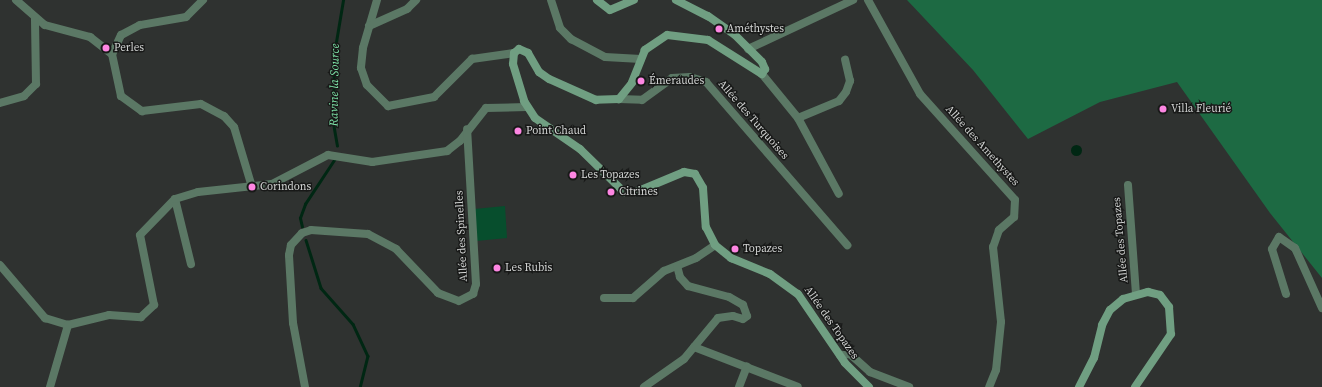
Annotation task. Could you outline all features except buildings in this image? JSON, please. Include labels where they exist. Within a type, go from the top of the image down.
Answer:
[{"type":"main road","points":[[596,0],[610,10],[634,0]]},
{"type":"main road","points":[[514,53],[519,49],[528,52],[539,72],[560,86],[596,100],[619,99],[632,83],[645,50],[658,38],[676,35],[708,40],[762,74],[765,69],[762,62],[720,24],[676,0]]},
{"type":"main road","name":"Allée des Topazes","points":[[514,53],[513,64],[527,107],[542,124],[590,158],[624,192],[636,192],[684,172],[695,174],[702,188],[706,227],[715,245],[732,258],[788,285],[807,305],[855,376],[869,387]]},
{"type":"main road","name":"Allée des Topazes","points":[[1079,387],[1094,358],[1102,325],[1110,310],[1136,293],[1160,296],[1169,307],[1172,321],[1164,347],[1134,387]]},
{"type":"street","points":[[16,0],[35,18],[62,31],[90,37],[112,54]]},
{"type":"street","points":[[203,0],[186,17],[131,29],[121,35],[112,54],[121,96],[134,108],[151,111],[201,104],[224,116],[234,126],[252,187]]},
{"type":"street","points":[[377,0],[361,58],[363,77],[388,106],[434,97],[465,64],[480,56],[514,53]]},
{"type":"street","points":[[369,26],[407,9],[416,0]]},
{"type":"street","points":[[551,0],[560,28],[570,39],[605,57],[641,59]]},
{"type":"street","points":[[748,49],[853,0]]},
{"type":"street","name":"Allée des Amethystes","points":[[868,0],[920,94],[1013,196],[1017,205],[1014,217],[999,230],[992,247],[1001,322],[996,370],[989,387]]},
{"type":"street","points":[[0,103],[24,96],[36,84],[35,18]]},
{"type":"street","points":[[798,118],[839,101],[846,92],[850,81],[845,60]]},
{"type":"street","points":[[762,74],[798,118],[839,194]]},
{"type":"street","name":"Allée des Turquoises","points":[[619,99],[642,100],[672,78],[690,77],[706,82],[847,245]]},
{"type":"street","points":[[0,265],[45,318],[68,325],[109,315],[141,317],[151,310],[153,300],[140,235],[176,199],[198,192],[252,187],[284,181],[328,155],[372,162],[447,151],[460,140],[467,129],[486,108],[527,107]]},
{"type":"street","name":"Allée des Spinelles","points":[[305,387],[293,323],[289,255],[291,245],[302,233],[310,230],[368,234],[396,249],[438,294],[459,301],[473,294],[476,284],[467,129]]},
{"type":"street","name":"Allée des Topazes","points":[[1128,185],[1136,293]]},
{"type":"street","points":[[176,199],[190,264]]},
{"type":"street","points":[[1286,294],[1272,249],[1279,236],[1296,248],[1322,308]]},
{"type":"street","points":[[604,298],[632,298],[659,274],[715,245]]},
{"type":"street","points":[[644,387],[684,359],[718,318],[733,316],[743,319],[747,310],[716,291],[688,286],[680,277],[677,266]]},
{"type":"street","points":[[50,387],[68,325]]},
{"type":"street","points":[[694,347],[748,366],[798,387]]},
{"type":"street","points":[[840,355],[850,354],[870,372],[909,387]]},
{"type":"street","points":[[739,387],[748,366]]},
{"type":"shaded area","points":[[1076,144],[1080,146],[1082,150],[1080,154],[1076,156],[1072,154],[1070,150],[1072,146]]},
{"type":"shaded area","points":[[505,206],[507,238],[476,241],[474,209]]},
{"type":"green space","points":[[907,0],[1322,0],[1322,278],[1270,213],[1177,82],[1100,102],[1028,139],[973,70]]},
{"type":"waterway","name":"Ravine la Source","points":[[337,146],[333,124],[334,54],[343,0]]},
{"type":"waterway","name":"Ravine la Source","points":[[302,227],[300,218],[305,204],[336,157]]},
{"type":"waterway","name":"Ravine la Source","points":[[306,240],[321,288],[353,324],[368,356],[360,387]]},
{"type":"place","name":"Améthystes","points":[[719,29]]},
{"type":"place","name":"Perles","points":[[106,48]]},
{"type":"place","name":"Émeraudes","points":[[641,81]]},
{"type":"place","name":"Villa Fleurié","points":[[1163,109]]},
{"type":"place","name":"Point Chaud","points":[[518,131]]},
{"type":"place","name":"Les Topazes","points":[[573,175]]},
{"type":"place","name":"Corindons","points":[[252,187]]},
{"type":"place","name":"Citrines","points":[[611,192]]},
{"type":"place","name":"Topazes","points":[[735,249]]},
{"type":"place","name":"Les Rubis","points":[[497,268]]}]
